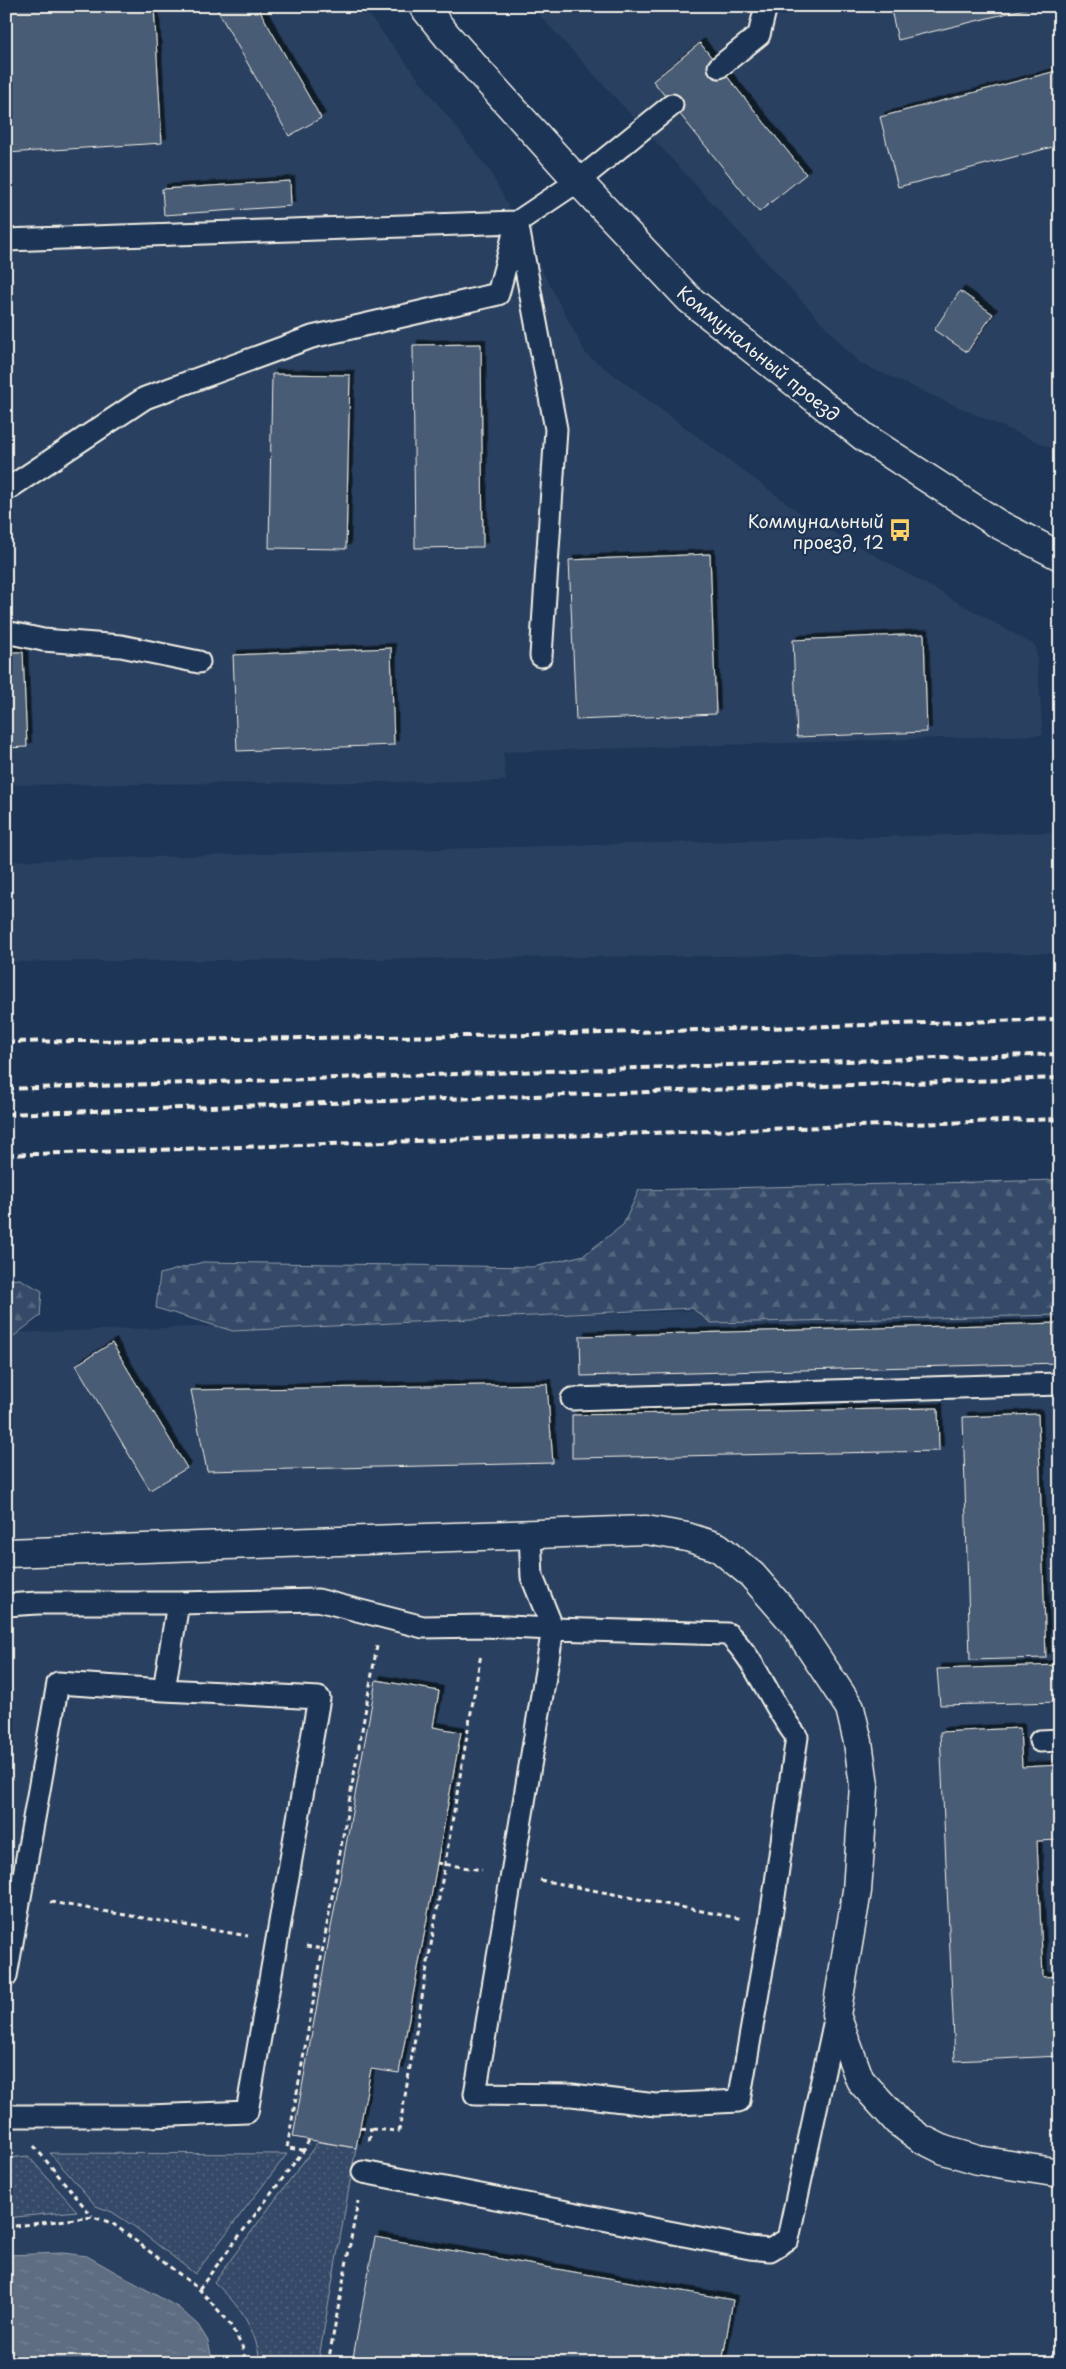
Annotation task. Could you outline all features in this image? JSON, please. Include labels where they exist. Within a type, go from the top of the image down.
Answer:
[{"type":"street","name":"Коммунальный проезд","points":[[424,6],[448,37],[578,181],[689,299],[864,437],[930,482],[998,524],[1060,556]]},
{"type":"street","points":[[6,1553],[646,1530],[687,1536],[718,1547],[752,1575],[792,1622],[850,1708],[858,1742],[864,1785],[857,1891],[836,2015],[860,2080],[898,2122],[920,2138],[944,2150],[978,2160],[1060,2174]]},
{"type":"lane","points":[[719,67],[758,35],[766,6]]},
{"type":"lane","points":[[6,240],[517,222],[578,181],[672,105]]},
{"type":"lane","points":[[6,490],[145,398],[312,337],[498,294],[517,222]]},
{"type":"lane","points":[[517,222],[556,429],[541,656]]},
{"type":"lane","points":[[6,632],[42,640],[121,646],[199,662]]},
{"type":"lane","points":[[572,1399],[1060,1384]]},
{"type":"lane","points":[[6,1605],[318,1600],[423,1627],[485,1626],[553,1629],[728,1634],[740,1646],[782,1720],[797,1737],[770,1924],[739,2101],[656,2105],[572,2094],[475,2094],[553,1629],[532,1577],[530,1535]]},
{"type":"lane","points":[[164,1690],[178,1603]]},
{"type":"lane","points":[[6,1976],[58,1682],[319,1698],[247,2112],[150,2116],[8,2116]]},
{"type":"lane","points":[[363,2172],[750,2248],[770,2250],[788,2239],[836,2015]]},
{"type":"path","points":[[304,2150],[287,2148],[382,1616]]},
{"type":"path","points":[[360,2128],[399,2131],[485,1626]]},
{"type":"path","points":[[437,1863],[512,1875],[770,1924]]},
{"type":"path","points":[[20,1897],[323,1948]]},
{"type":"path","points":[[8,2116],[93,2216],[112,2224],[199,2290],[228,2321],[242,2346],[246,2363]]},
{"type":"path","points":[[328,2363],[371,2129]]},
{"type":"path","points":[[199,2290],[304,2150],[309,2140]]},
{"type":"path","points":[[6,2227],[93,2216]]},
{"type":"shaded area","points":[[6,6],[362,6],[490,171],[586,354],[803,515],[1036,646],[1043,735],[503,752],[506,781],[6,785]]},
{"type":"shaded area","points":[[531,6],[1060,6],[1060,452],[859,363]]},
{"type":"shaded area","points":[[1060,832],[1060,953],[6,962],[6,861]]},
{"type":"shaded area","points":[[1060,1299],[1060,2363],[6,2363],[6,1333]]},
{"type":"green space","points":[[1060,1180],[1060,1315],[711,1323],[692,1308],[233,1331],[156,1308],[160,1274],[203,1262],[533,1267],[584,1255],[623,1225],[639,1190]]},
{"type":"green space","points":[[20,1279],[42,1291],[40,1316],[6,1342],[6,1280]]},
{"type":"green space","points":[[318,2142],[356,2148],[318,2363],[260,2363],[255,2339],[245,2318],[231,2299],[214,2282]]},
{"type":"green space","points":[[50,2153],[287,2154],[195,2274],[135,2227],[112,2212],[96,2206]]},
{"type":"green space","points":[[28,2156],[77,2211],[6,2218],[6,2158]]},
{"type":"water","points":[[63,2253],[87,2256],[179,2308],[198,2325],[208,2341],[213,2363],[6,2363],[6,2255]]},
{"type":"building","points":[[6,6],[154,6],[162,143],[6,153]]},
{"type":"building","points":[[215,6],[257,6],[321,118],[289,136]]},
{"type":"building","points":[[890,6],[1037,6],[898,40]]},
{"type":"building","points":[[700,43],[806,174],[759,212],[653,81]]},
{"type":"building","points":[[1060,70],[1060,145],[898,187],[880,117]]},
{"type":"building","points":[[290,181],[291,206],[164,215],[162,189]]},
{"type":"building","points":[[960,291],[993,314],[967,352],[934,330]]},
{"type":"building","points":[[481,344],[483,547],[415,548],[413,345]]},
{"type":"building","points":[[272,374],[350,375],[346,549],[269,548]]},
{"type":"building","points":[[710,554],[716,714],[576,720],[569,560]]},
{"type":"building","points":[[924,634],[927,732],[797,737],[793,640]]},
{"type":"building","points":[[391,648],[394,745],[237,751],[233,655]]},
{"type":"building","points":[[6,652],[23,652],[27,747],[6,748]]},
{"type":"building","points":[[1060,1323],[1060,1363],[581,1376],[580,1336]]},
{"type":"building","points":[[112,1343],[187,1468],[150,1490],[76,1365]]},
{"type":"building","points":[[547,1384],[553,1463],[207,1471],[191,1390]]},
{"type":"building","points":[[938,1408],[939,1451],[572,1458],[572,1415]]},
{"type":"building","points":[[1038,1414],[1046,1658],[970,1660],[963,1417]]},
{"type":"building","points":[[1060,1665],[1060,1702],[940,1705],[937,1669]]},
{"type":"building","points":[[376,1680],[439,1691],[433,1727],[461,1732],[399,2073],[371,2069],[356,2148],[293,2137]]},
{"type":"building","points":[[1020,1728],[1022,1767],[1060,1765],[1060,1840],[1037,1841],[1043,1977],[1060,1976],[1060,2056],[955,2061],[940,1732]]},
{"type":"building","points":[[375,2237],[733,2300],[722,2363],[352,2363]]},
{"type":"railway","points":[[6,1042],[537,1035],[1060,1019]]},
{"type":"railway","points":[[6,1089],[1060,1054]]},
{"type":"railway","points":[[6,1114],[1060,1078]]},
{"type":"railway","points":[[6,1155],[1060,1119]]},
{"type":"place","name":"Коммунальный проезд, 12","points":[[900,530]]}]
